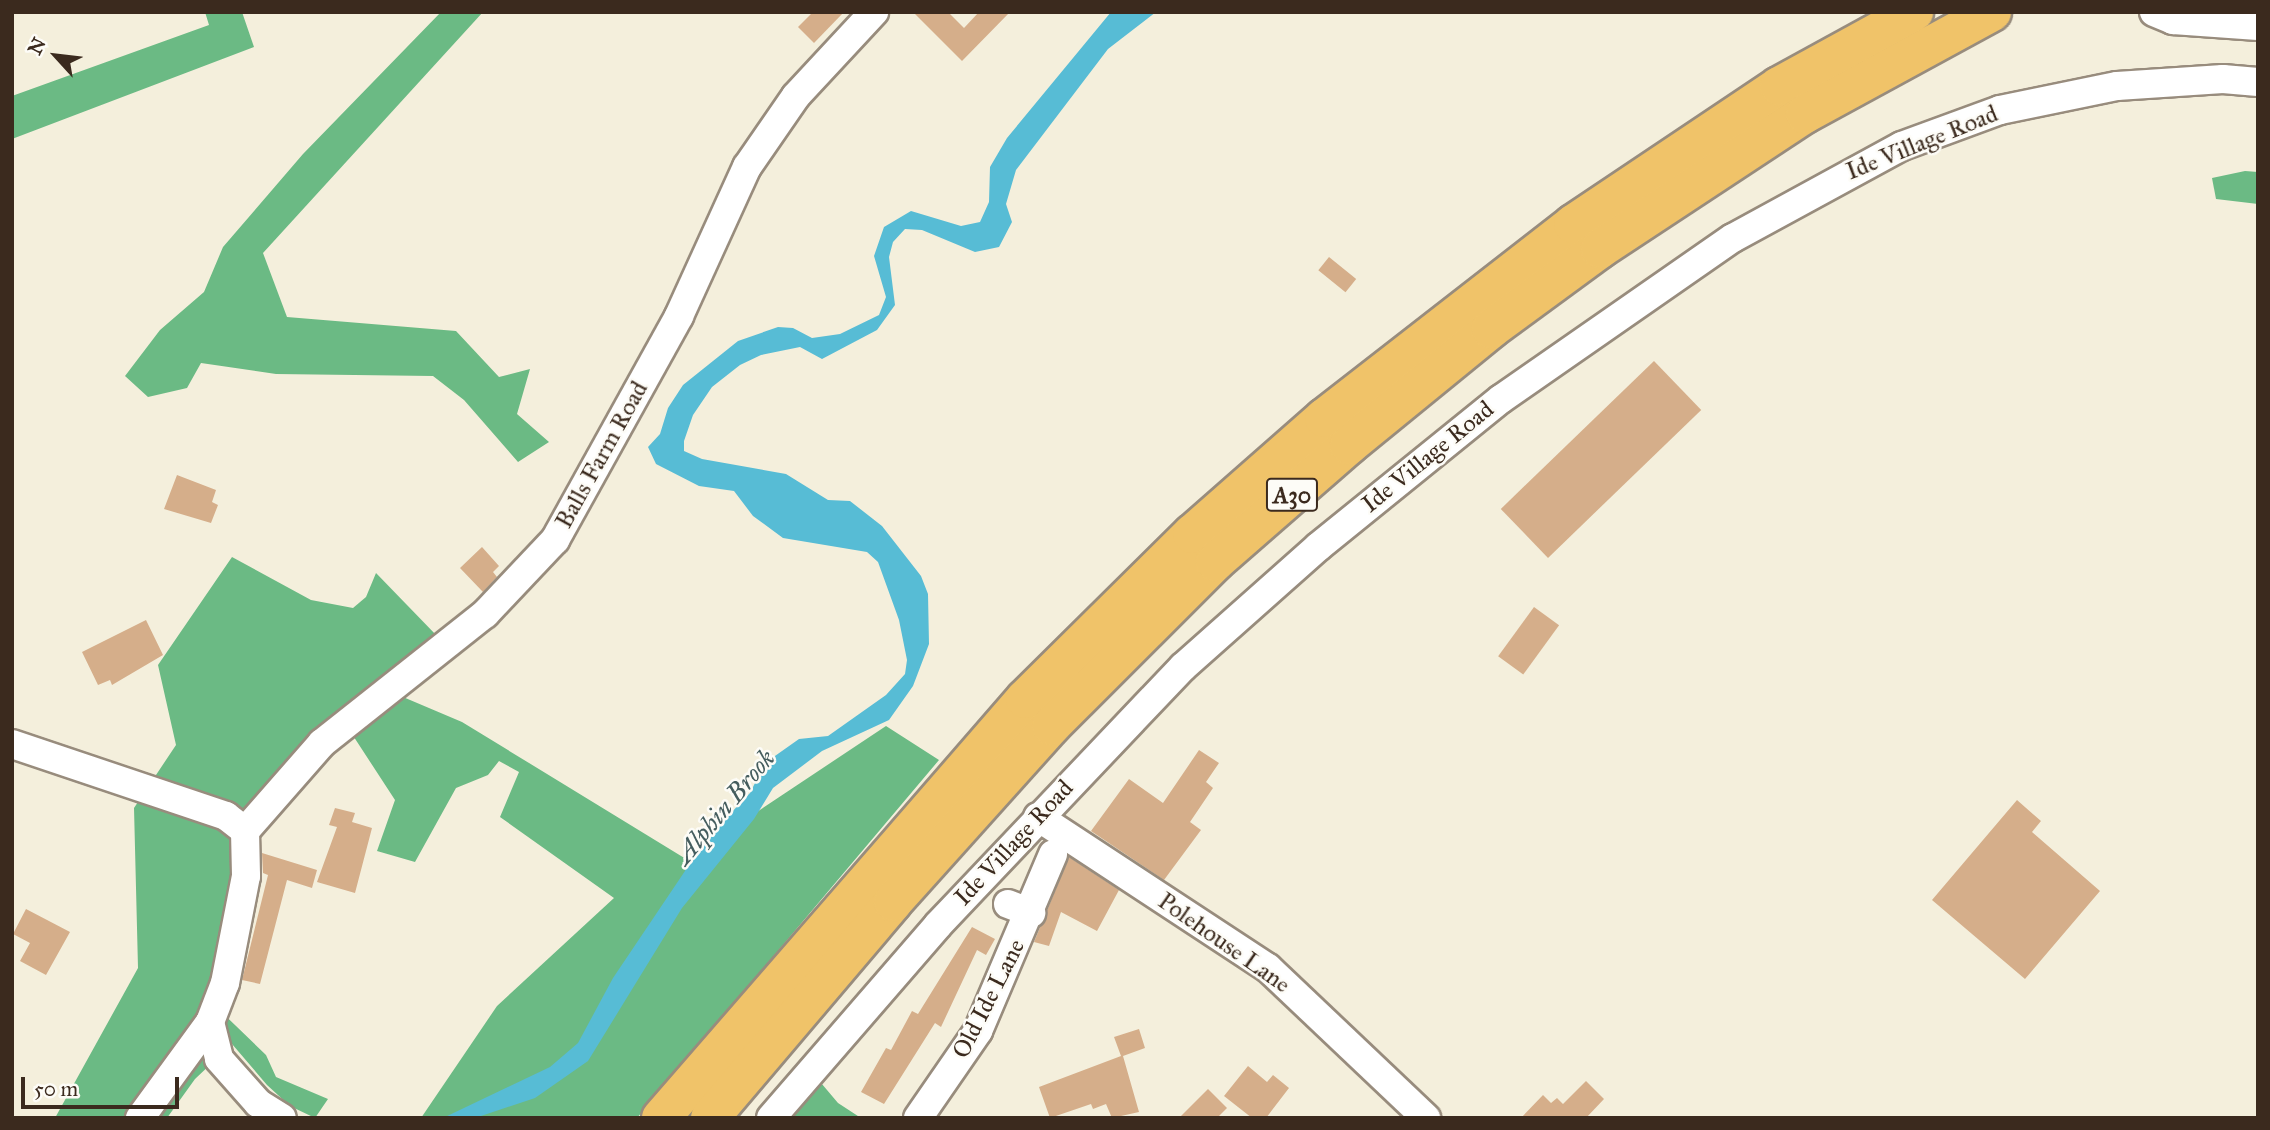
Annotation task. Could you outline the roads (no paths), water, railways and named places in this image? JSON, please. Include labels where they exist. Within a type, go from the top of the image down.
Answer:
[{"type":"highway","name":"A30","points":[[661,1118],[1024,699],[1192,534],[1293,444],[1573,223],[1779,86],[1914,12]]},
{"type":"highway","name":"A30","points":[[710,1118],[893,902],[1051,726],[1215,562],[1349,445],[1492,329],[1600,249],[1805,114],[1992,12]]},
{"type":"street","name":"Balls Farm Road","points":[[246,831],[322,743],[485,614],[555,540],[679,316],[747,167],[796,96],[874,12]]},
{"type":"street","points":[[2154,12],[2173,20],[2258,26]]},
{"type":"street","name":"Ide Village Road","points":[[771,1118],[1038,817],[1183,667],[1432,452],[1733,238],[1879,157],[2000,110],[2116,86],[2223,79],[2258,82]]},
{"type":"street","points":[[12,744],[226,816],[246,831],[246,876],[225,983],[209,1022],[140,1118]]},
{"type":"street","name":"Polehouse Lane","points":[[1038,817],[1268,968],[1426,1118]]},
{"type":"street","name":"Old Ide Lane","points":[[918,1118],[978,1031],[1019,909],[1053,854]]},
{"type":"street","points":[[209,1022],[219,1059],[258,1103],[282,1118]]},
{"type":"street","points":[[183,1057],[219,1059]]},
{"type":"water","points":[[1111,12],[1156,12],[1108,49],[1016,170],[1006,204],[1012,222],[999,247],[975,252],[922,230],[905,229],[893,242],[889,257],[895,305],[877,330],[822,359],[800,347],[761,355],[740,365],[712,387],[693,415],[684,441],[684,451],[702,459],[786,474],[828,500],[850,501],[882,526],[921,576],[928,594],[929,644],[913,686],[889,720],[822,751],[773,788],[754,819],[682,908],[588,1061],[535,1098],[475,1118],[443,1118],[550,1067],[578,1043],[613,978],[685,871],[687,859],[750,793],[765,763],[799,739],[828,736],[886,695],[905,674],[907,660],[899,620],[878,562],[867,552],[783,538],[753,516],[734,491],[699,486],[656,464],[648,447],[660,434],[668,408],[683,385],[738,341],[778,327],[793,328],[812,338],[840,334],[879,315],[886,297],[874,256],[884,227],[911,211],[961,226],[980,222],[989,202],[990,167],[1007,138]]},
{"type":"water label","name":"Alphin Brook","points":[[725,807]]}]
